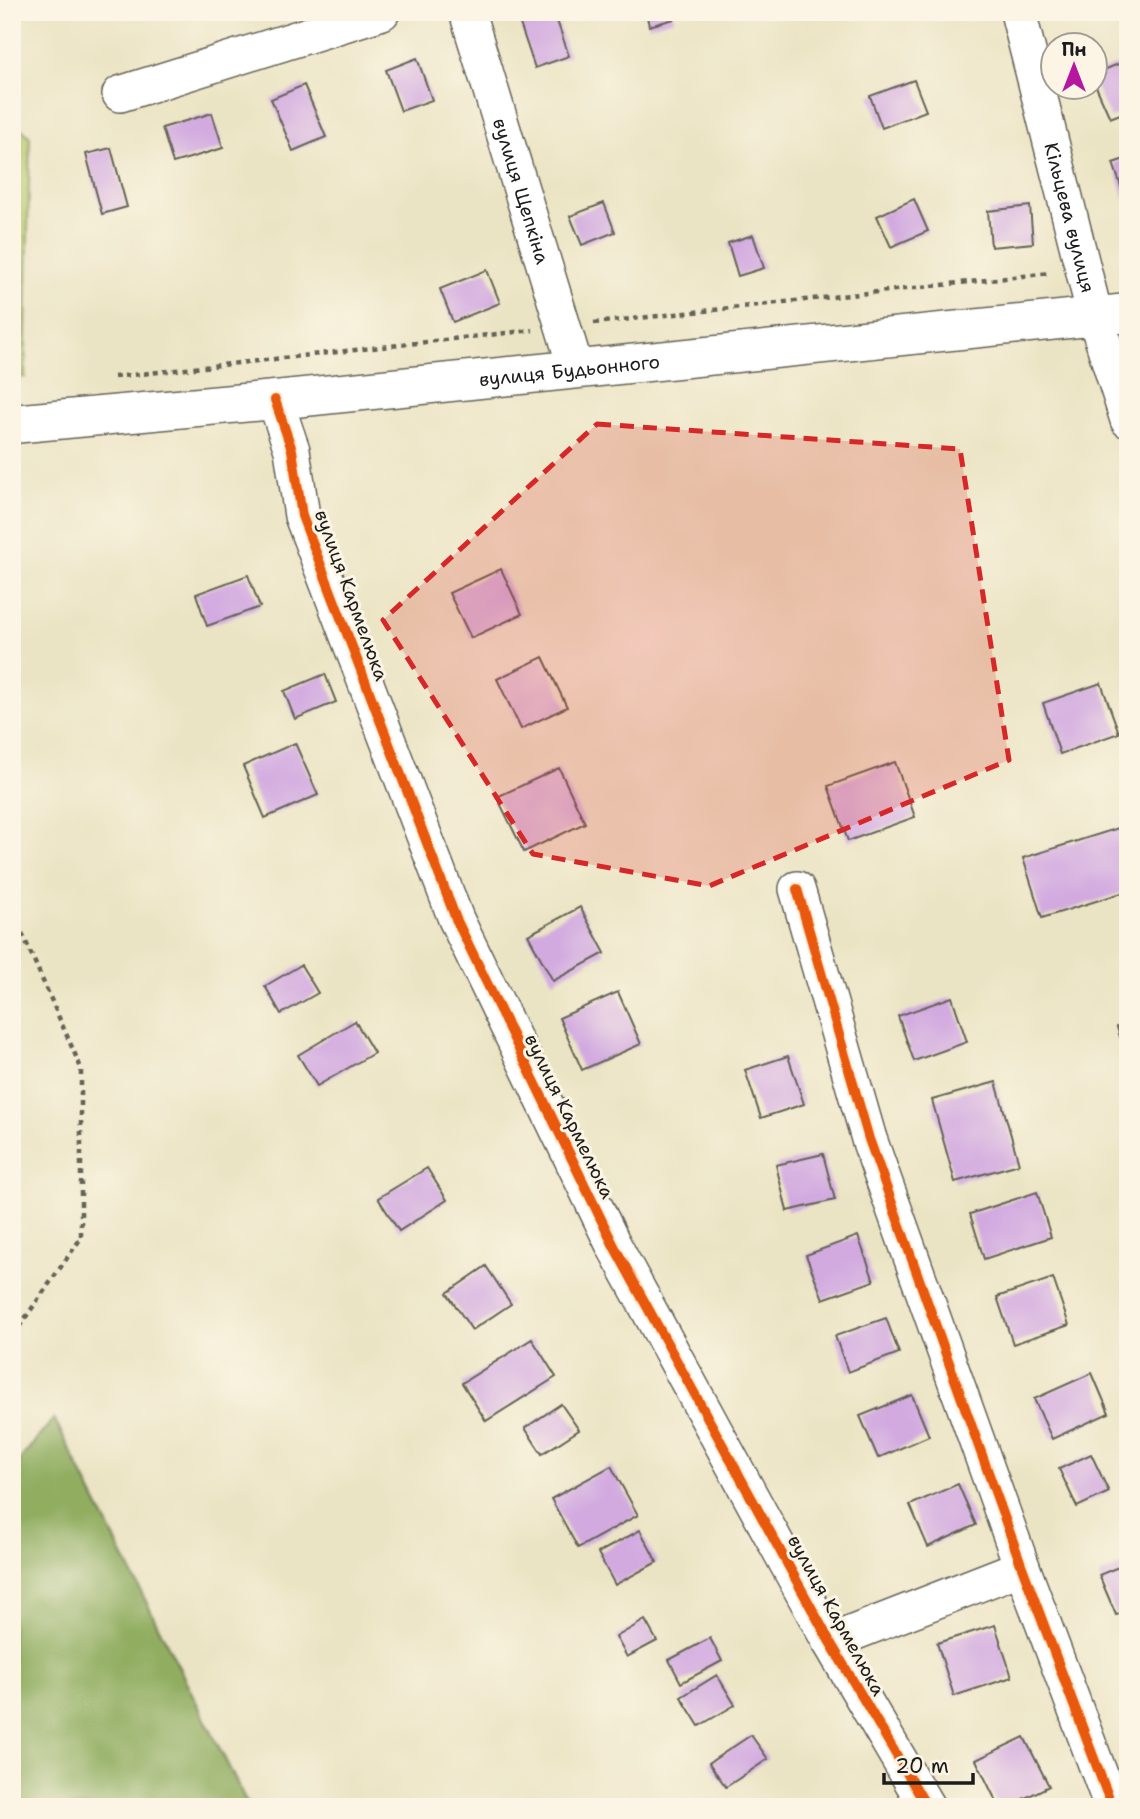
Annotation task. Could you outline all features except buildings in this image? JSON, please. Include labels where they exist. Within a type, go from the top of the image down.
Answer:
[{"type":"main road","name":"вулиця Будьонного","points":[[12,424],[1111,315]]},
{"type":"street","points":[[120,94],[382,12]]},
{"type":"street","name":"вулиця Щепкіна","points":[[467,12],[576,369]]},
{"type":"street","name":"Кільцева вулиця","points":[[1018,12],[1111,315],[1128,420]]},
{"type":"street","name":"вулиця Кармелюка","points":[[275,400],[292,450],[302,516],[456,919],[614,1246],[830,1642],[927,1807]]},
{"type":"street","points":[[797,889],[869,1139],[1022,1567],[1108,1796]]},
{"type":"street","points":[[830,1642],[1022,1567]]},
{"type":"path","points":[[12,905],[81,1068],[81,1238],[12,1336]]},
{"type":"highlighted area","points":[[597,424],[960,449],[1009,760],[709,886],[533,854],[383,620]]},
{"type":"green space","points":[[12,120],[30,137],[25,377],[12,378]]},
{"type":"green space","points":[[54,1418],[249,1807],[12,1807],[12,1469]]},
{"type":"cycle path","points":[[275,400],[292,450],[302,516],[456,919],[614,1246],[830,1642],[927,1807]]},
{"type":"cycle path","points":[[797,889],[869,1139],[1022,1567],[1108,1796]]}]
